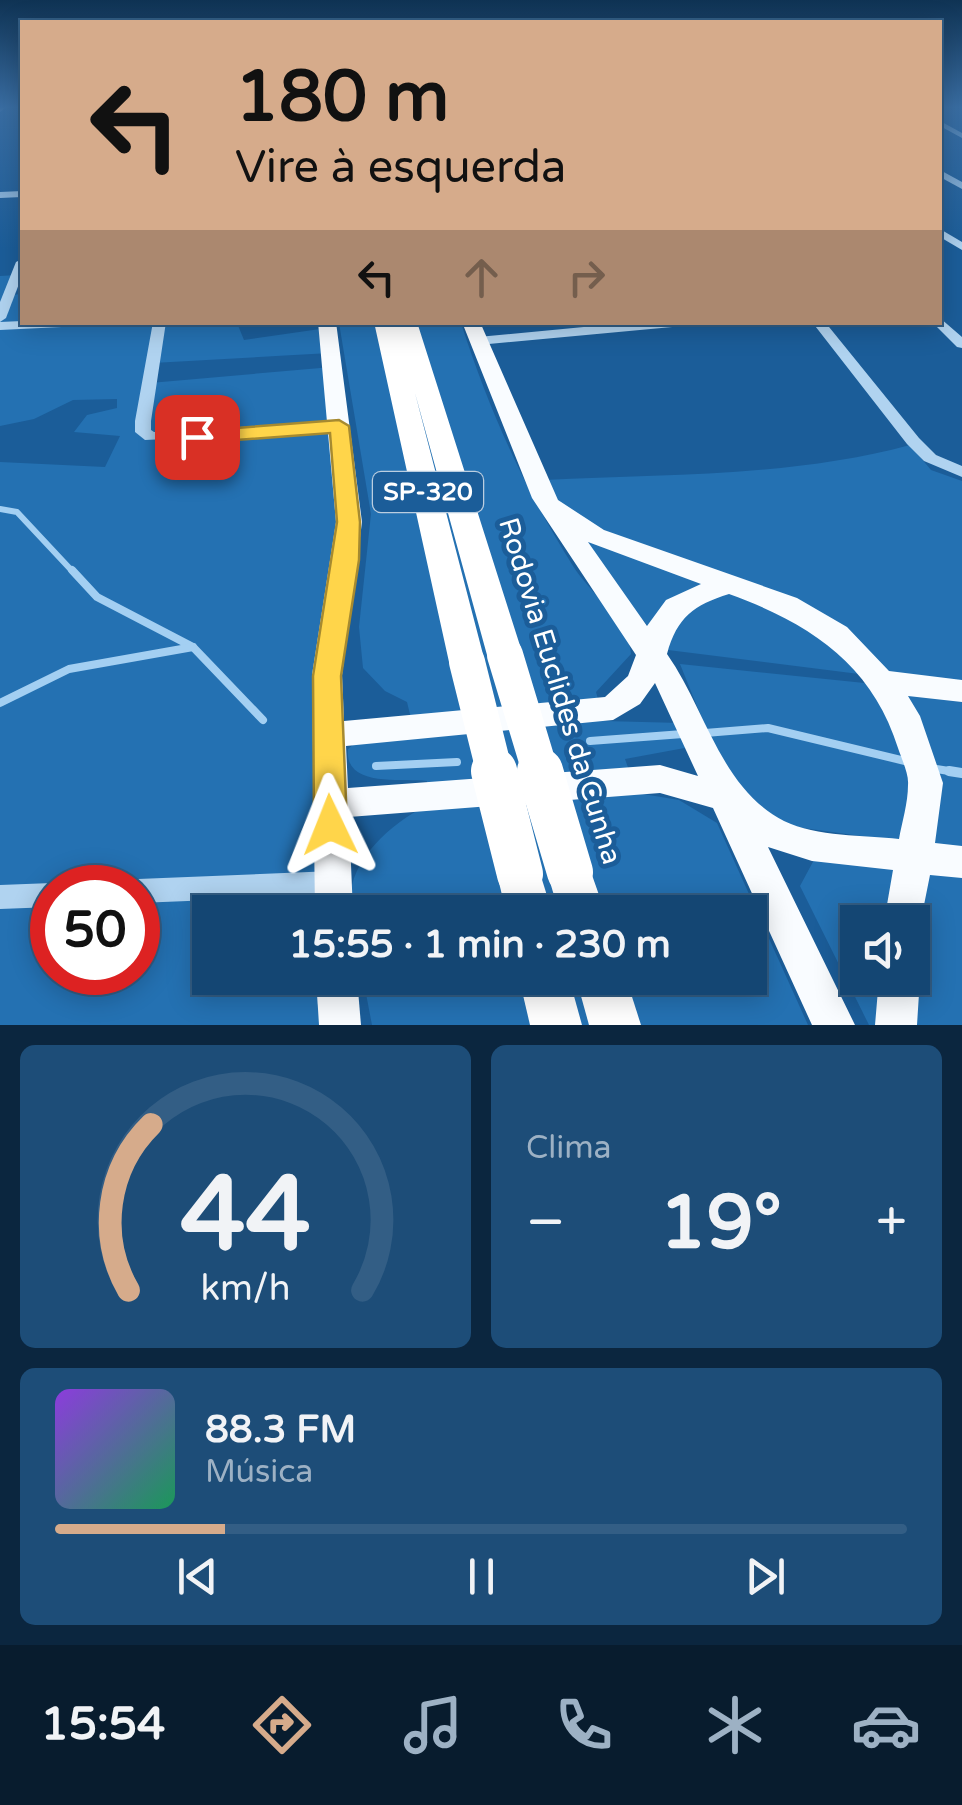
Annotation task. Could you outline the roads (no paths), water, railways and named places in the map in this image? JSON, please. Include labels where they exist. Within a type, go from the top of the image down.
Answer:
[{"type":"highway","name":"Rodovia Euclides da Cunha","points":[[386,325],[486,658],[576,892]]},
{"type":"highway","name":"Rodovia Euclides da Cunha","points":[[407,325],[486,658],[525,893]]},
{"type":"highway","points":[[548,995],[556,1025]]},
{"type":"highway","points":[[606,995],[615,1025]]},
{"type":"main road","points":[[327,325],[348,522],[347,560],[327,676],[334,895]]},
{"type":"main road","points":[[474,332],[544,498],[574,546],[654,652],[730,799],[834,1025]]},
{"type":"main road","points":[[544,498],[595,536],[787,605],[837,634],[881,681],[904,716],[922,767],[906,905]]},
{"type":"main road","points":[[327,735],[613,708],[634,695],[666,619],[678,605],[728,585]]},
{"type":"main road","points":[[881,681],[962,691]]},
{"type":"main road","points":[[330,804],[660,779],[730,799],[774,832],[812,845],[962,862]]},
{"type":"main road","points":[[339,995],[340,1025]]},
{"type":"main road","points":[[896,1025],[898,995]]},
{"type":"street","points":[[0,318],[20,267]]},
{"type":"street","points":[[942,324],[962,344]]},
{"type":"street","points":[[159,325],[143,421],[143,432],[151,438],[339,426]]},
{"type":"street","points":[[474,332],[620,325]]},
{"type":"street","points":[[820,325],[913,440],[944,466],[962,472]]},
{"type":"street","points":[[160,892],[250,895]]},
{"type":"street","points":[[0,897],[30,895]]},
{"type":"waterway","points":[[0,509],[17,512],[74,573]]},
{"type":"waterway","points":[[72,570],[97,597],[193,647]]},
{"type":"waterway","points":[[0,703],[69,669],[193,647]]},
{"type":"waterway","points":[[193,647],[263,720]]},
{"type":"waterway","points":[[705,733],[768,728],[909,762]]},
{"type":"waterway","points":[[590,741],[683,734]]},
{"type":"waterway","points":[[376,766],[457,762]]},
{"type":"waterway","points":[[930,768],[962,773],[949,771]]}]
